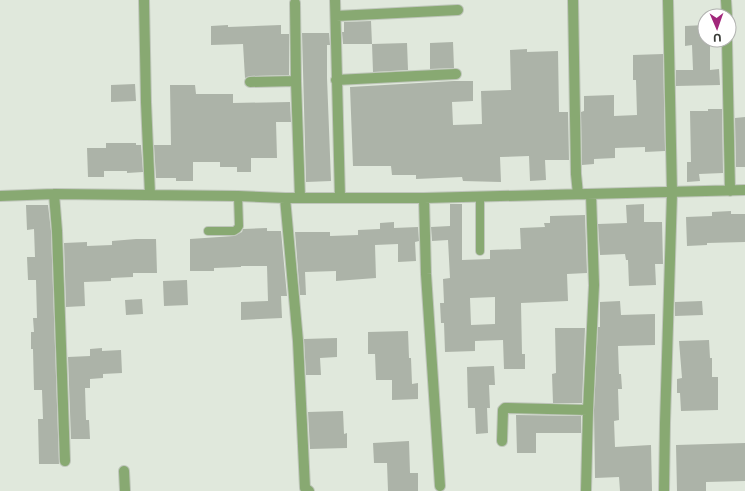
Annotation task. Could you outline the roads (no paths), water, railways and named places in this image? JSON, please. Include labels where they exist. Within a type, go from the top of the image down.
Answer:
[{"type":"street","points":[[144,0],[150,195]]},
{"type":"street","points":[[335,0],[340,198]]},
{"type":"street","points":[[574,0],[576,174],[578,194]]},
{"type":"street","points":[[664,491],[664,423],[672,193],[668,0]]},
{"type":"street","points":[[295,3],[300,198]]},
{"type":"street","points":[[336,16],[458,10]]},
{"type":"street","points":[[727,48],[730,191]]},
{"type":"street","points":[[336,80],[456,74]]},
{"type":"street","points":[[250,82],[296,81]]},
{"type":"street","points":[[0,196],[54,194],[285,198],[424,198],[745,190]]},
{"type":"street","points":[[54,194],[57,231],[65,461]]},
{"type":"street","points":[[586,491],[594,285],[591,194]]},
{"type":"street","points":[[285,198],[298,341],[305,488],[309,491]]},
{"type":"street","points":[[424,198],[426,274],[440,486]]},
{"type":"street","points":[[502,441],[503,410],[505,408],[588,410]]},
{"type":"street","points":[[124,471],[125,491]]},
{"type":"lane","points":[[208,231],[238,229],[238,196]]},
{"type":"lane","points":[[480,196],[480,251]]}]
